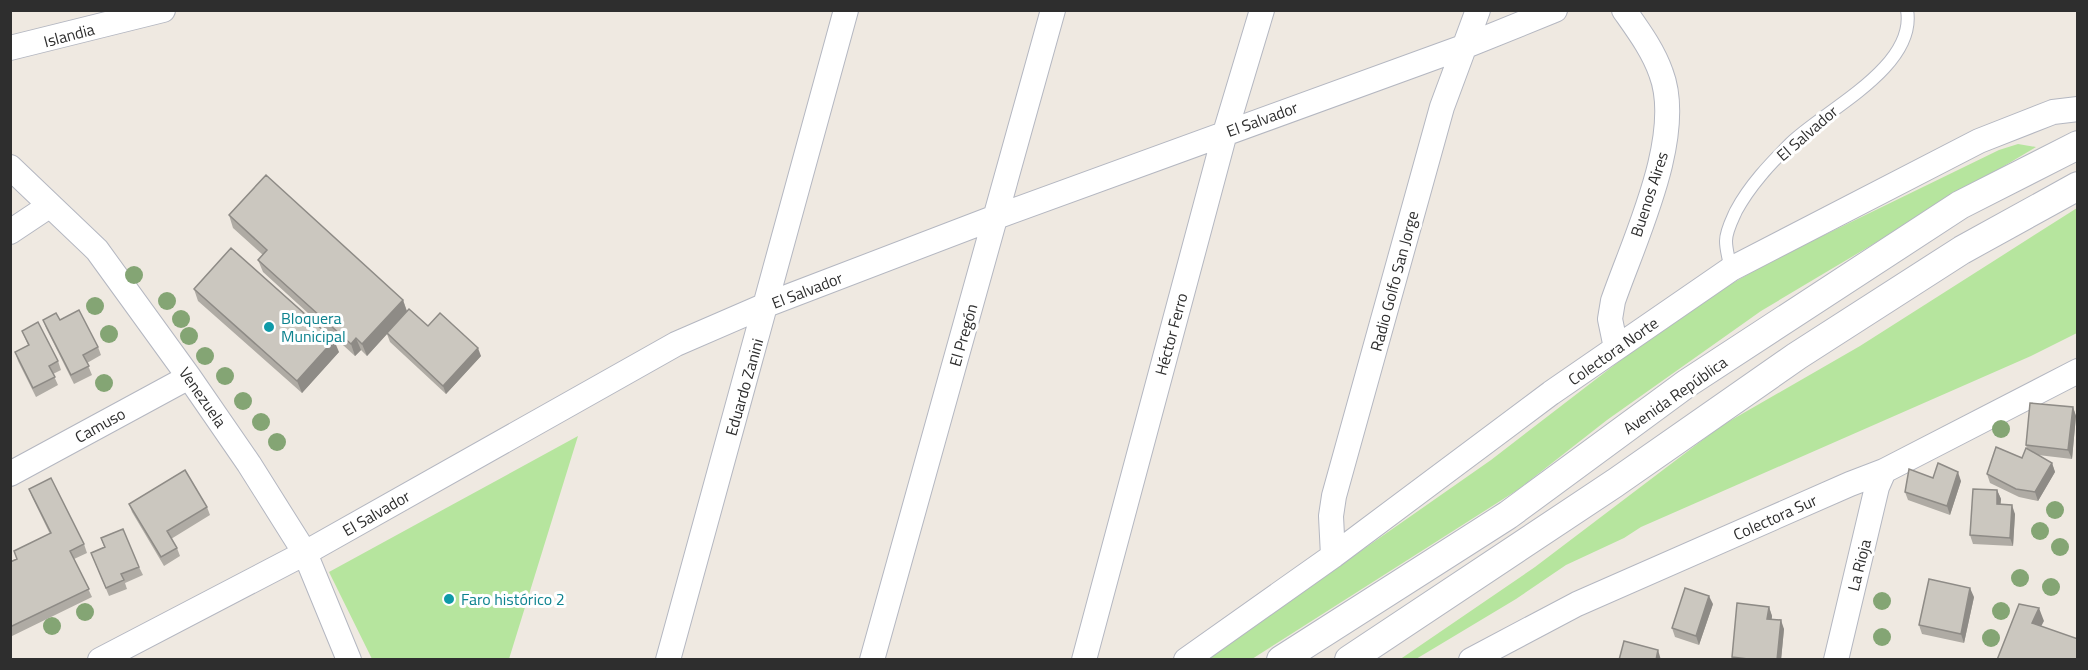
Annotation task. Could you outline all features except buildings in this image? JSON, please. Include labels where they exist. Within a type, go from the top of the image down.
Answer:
[{"type":"street","name":"Islandia","points":[[10,48],[163,10]]},
{"type":"street","name":"Eduardo Zanini","points":[[668,660],[846,10]]},
{"type":"street","name":"El Pregón","points":[[873,660],[1053,10]]},
{"type":"street","name":"Héctor Ferro","points":[[1084,660],[1225,133],[1262,10]]},
{"type":"street","name":"Radio Golfo San Jorge","points":[[1333,556],[1331,516],[1334,496],[1442,108],[1478,10]]},
{"type":"street","name":"El Salvador","points":[[100,660],[305,553],[676,344],[766,306],[996,217],[1466,46],[1555,10]]},
{"type":"street","name":"Buenos Aires","points":[[1616,348],[1610,319],[1613,302],[1662,160],[1668,117],[1662,74],[1642,35],[1624,10]]},
{"type":"street","name":"Colectora Norte","points":[[1185,660],[1333,556],[1551,393],[1731,268],[1979,141],[2053,112],[2078,109]]},
{"type":"street","name":"Avenida República","points":[[1281,660],[1508,515],[1686,384],[1959,205],[2078,145]]},
{"type":"street","name":"Venezuela","points":[[10,167],[97,250],[249,464],[305,553],[349,660]]},
{"type":"street","points":[[1349,660],[1615,483],[1797,356],[1962,250],[2078,186]]},
{"type":"street","points":[[10,232],[49,206]]},
{"type":"street","name":"Colectora Sur","points":[[1471,660],[1577,604],[1850,483],[1884,471],[2078,371]]},
{"type":"street","name":"Camuso","points":[[10,474],[189,377]]},
{"type":"street","name":"La Rioja","points":[[1836,660],[1877,487],[1884,471]]},
{"type":"street","points":[[1471,660],[1482,657],[1494,660]]},
{"type":"lane","name":"El Salvador","points":[[1731,268],[1726,241],[1731,222],[1748,189],[1792,142],[1869,82],[1892,60],[1904,39],[1907,10]]},
{"type":"green space","points":[[2018,144],[2036,147],[1761,311],[1607,420],[1519,489],[1252,659],[1205,660],[1491,460],[1686,310],[1771,261],[1999,150]]},
{"type":"green space","points":[[2077,208],[2077,333],[2031,356],[1641,527],[1624,538],[1566,565],[1516,599],[1416,659],[1399,660],[1535,567],[1721,426],[1860,346]]},
{"type":"green space","points":[[578,436],[509,659],[372,659],[329,572]]},
{"type":"place","name":"Bloquera Municipal","points":[[269,327]]},
{"type":"place","name":"Faro histórico 2","points":[[449,599]]}]
